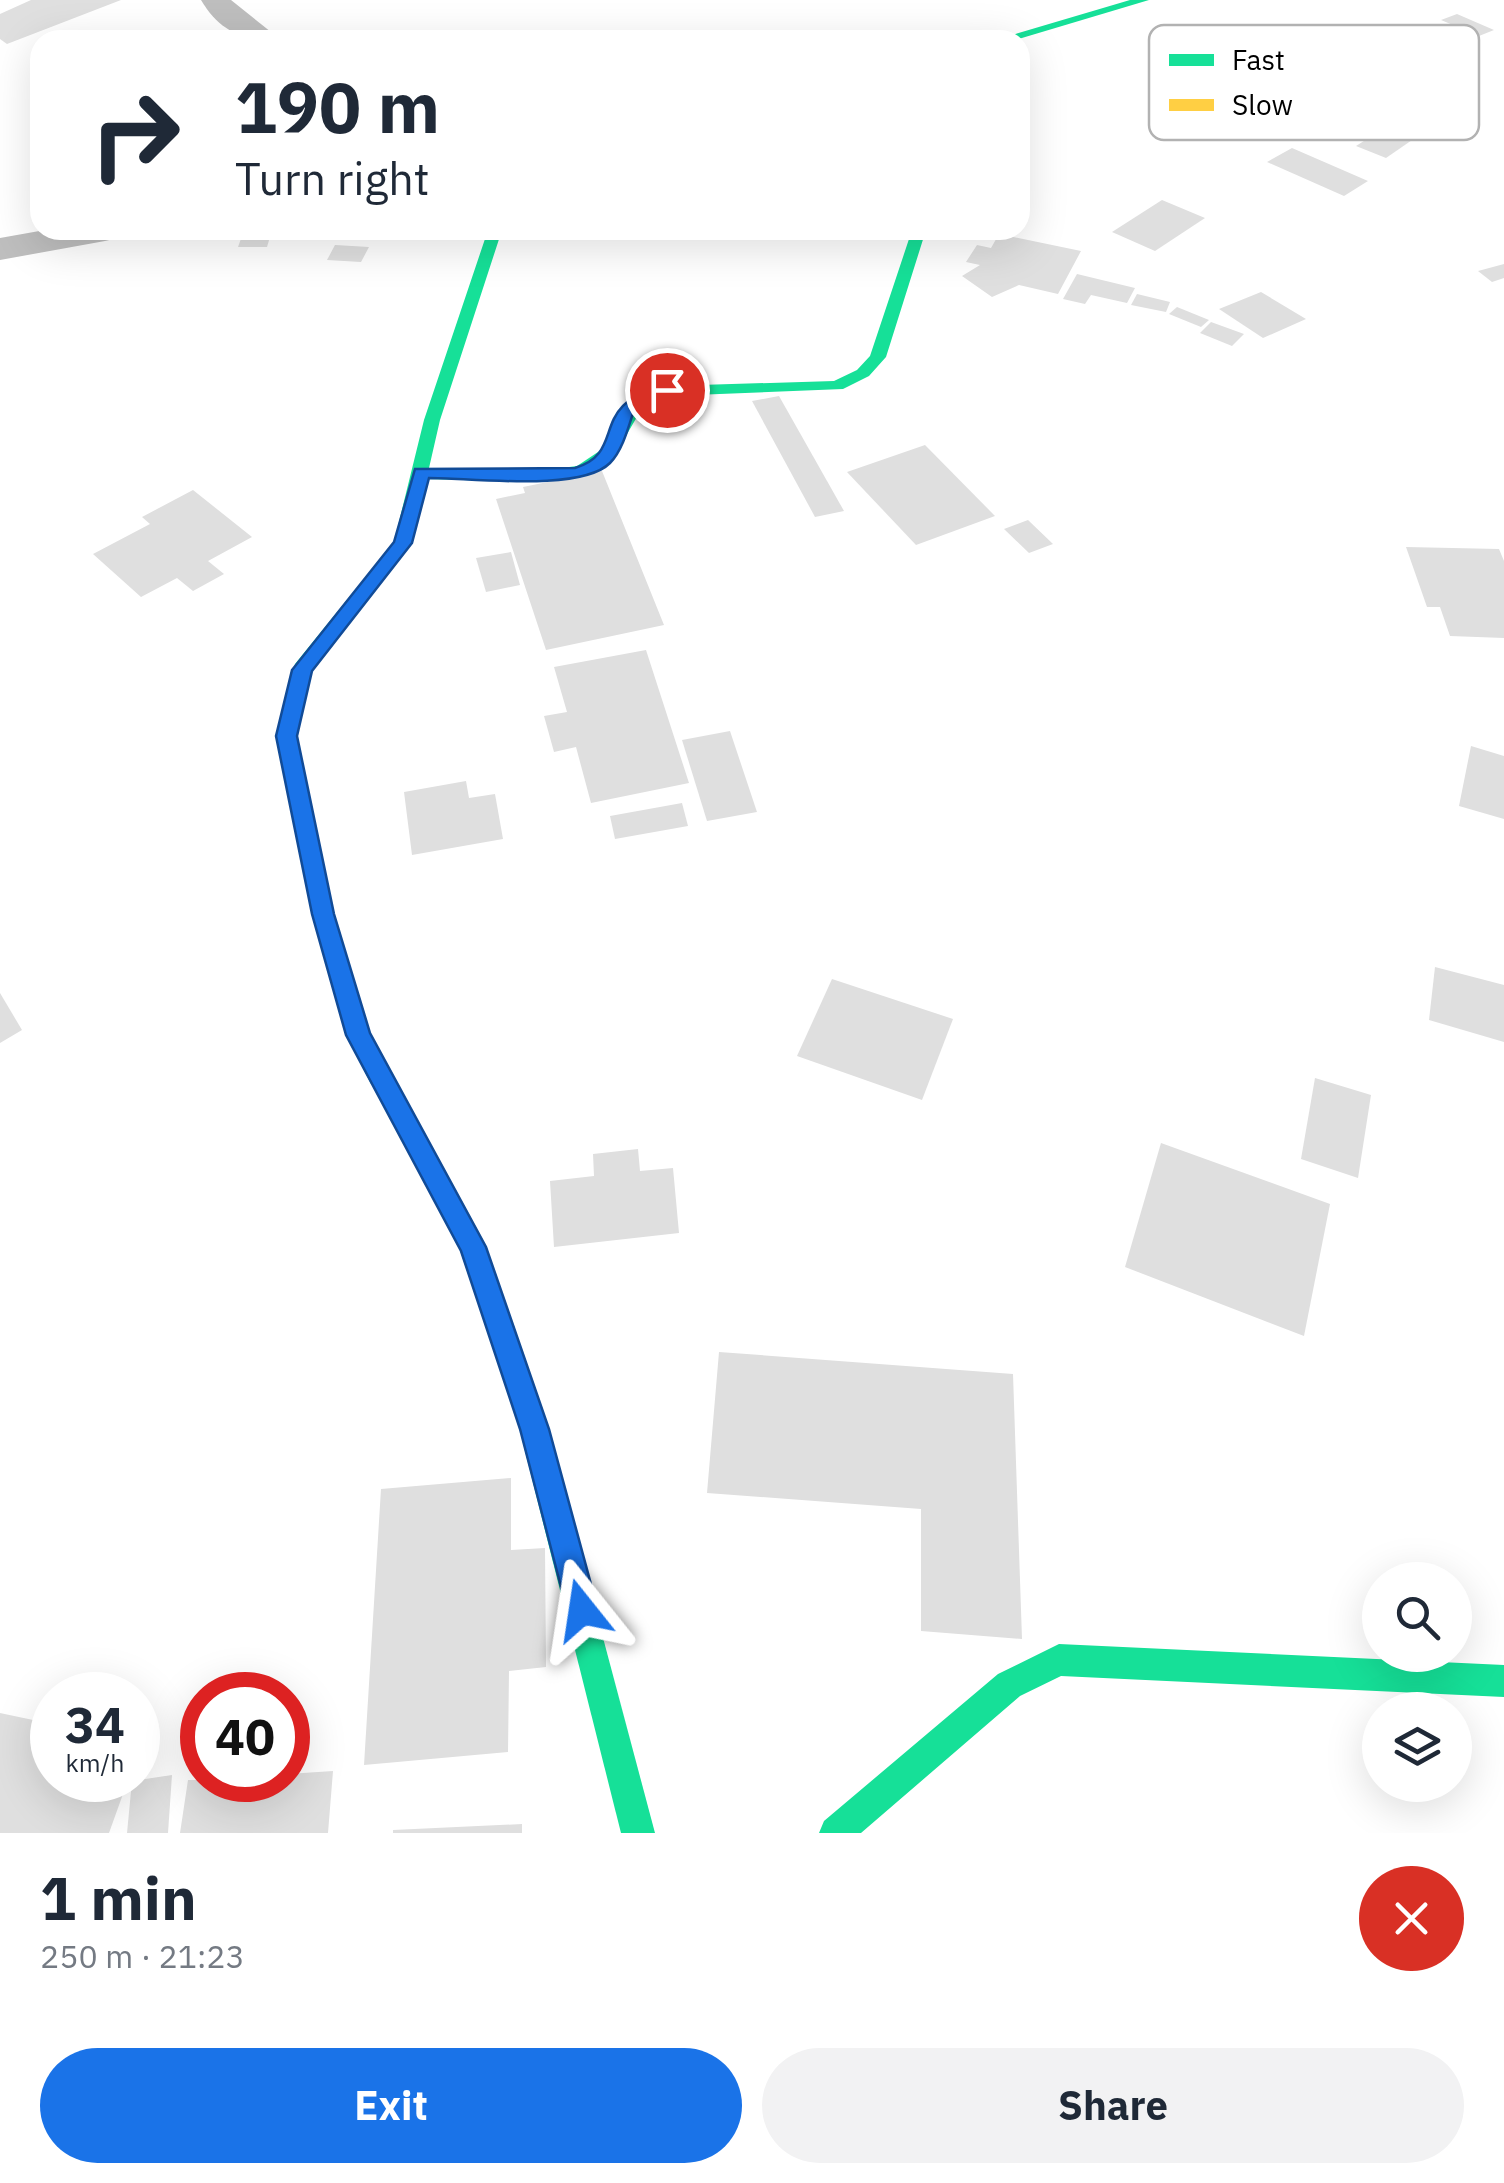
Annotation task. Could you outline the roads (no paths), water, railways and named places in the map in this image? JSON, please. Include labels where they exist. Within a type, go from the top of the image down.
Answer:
[{"type":"street","points":[[216,0],[222,10],[251,30]]},
{"type":"street","points":[[1030,32],[1143,0]]},
{"type":"street","points":[[0,249],[49,240]]},
{"type":"street","points":[[492,240],[432,420],[402,543],[302,670],[286,736],[323,914],[358,1035],[473,1247],[534,1429],[621,1754],[638,1833]]},
{"type":"street","points":[[422,472],[576,474],[594,468],[607,457],[628,405],[643,395],[667,390],[837,386],[863,373],[878,357],[916,240]]},
{"type":"street","points":[[836,1833],[1009,1685],[1058,1660],[1504,1681]]}]
